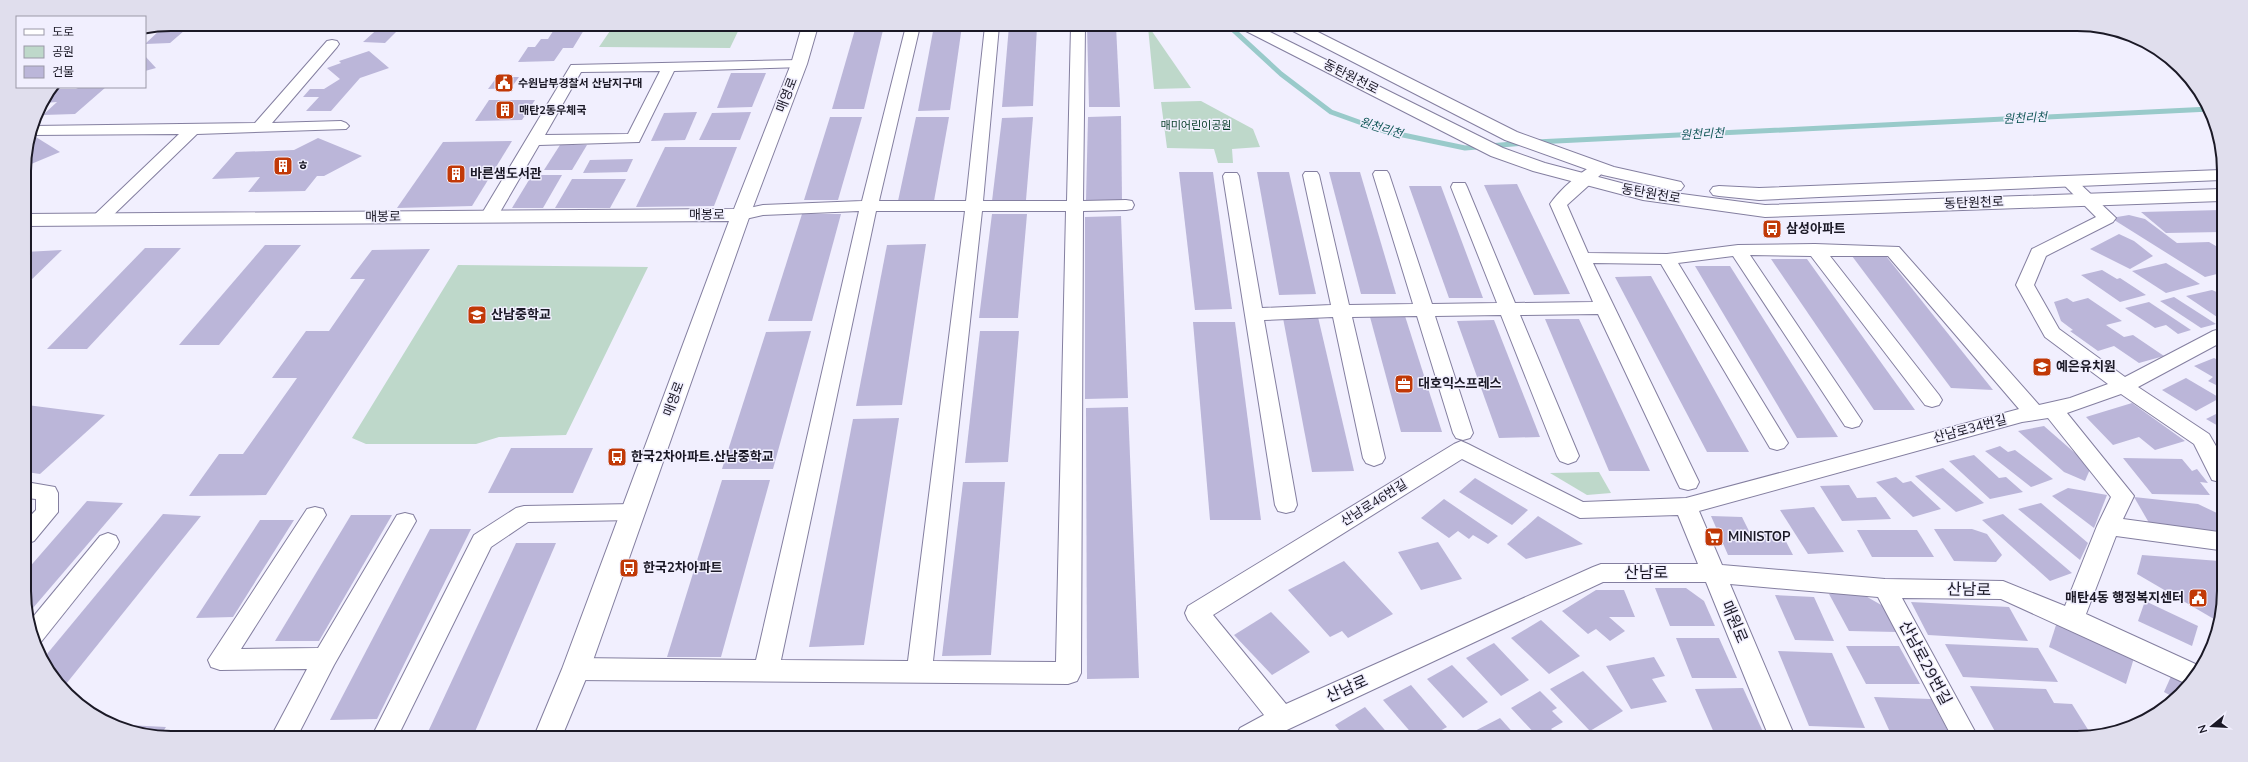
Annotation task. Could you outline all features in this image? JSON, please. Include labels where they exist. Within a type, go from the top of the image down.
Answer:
[{"type":"main road","name":"매영로","points":[[550,731],[576,669],[741,215],[799,64],[809,31]]},
{"type":"main road","name":"동탄원천로","points":[[1257,31],[1497,152],[1539,167],[1590,170],[1674,186],[1758,194],[2217,175]]},
{"type":"main road","name":"동탄원천로","points":[[1304,31],[1511,136],[1643,194],[1766,211],[2087,199],[2217,196]]},
{"type":"main road","name":"매봉로","points":[[31,220],[741,215]]},
{"type":"street","points":[[766,670],[869,206],[912,31]]},
{"type":"street","points":[[919,672],[974,206],[992,31]]},
{"type":"street","points":[[576,669],[1068,673],[1078,31]]},
{"type":"street","points":[[259,128],[332,44]]},
{"type":"street","name":"매영로","points":[[490,216],[576,68],[799,64]]},
{"type":"street","points":[[533,140],[633,139],[669,67]]},
{"type":"street","points":[[37,131],[341,126]]},
{"type":"street","points":[[98,220],[193,129]]},
{"type":"street","points":[[1590,170],[1558,204],[1581,258],[1688,482]]},
{"type":"street","points":[[1381,174],[1463,433]]},
{"type":"street","points":[[1310,175],[1374,458]]},
{"type":"street","points":[[1231,176],[1286,505]]},
{"type":"street","points":[[2069,182],[2107,218],[2038,253],[2024,285],[2052,333],[2123,386],[2202,439],[2217,468]]},
{"type":"street","points":[[1459,187],[1568,456]]},
{"type":"street","points":[[741,215],[763,210],[869,206],[1126,205]]},
{"type":"street","points":[[1581,258],[1668,260],[1738,250],[1815,249],[1893,251],[2123,496],[2108,526],[2072,619]]},
{"type":"street","points":[[1815,249],[1932,400]]},
{"type":"street","points":[[1738,250],[1852,421]]},
{"type":"street","points":[[1668,260],[1777,444]]},
{"type":"street","points":[[1254,314],[1341,311],[1605,308]]},
{"type":"street","name":"산남로34번길","points":[[1686,506],[2007,419],[2044,412],[2123,386],[2176,360],[2217,337]]},
{"type":"street","name":"산남로46번길","points":[[1282,718],[1197,613],[1461,448],[1580,510],[1686,506]]},
{"type":"street","points":[[31,491],[47,493],[47,512],[31,530]]},
{"type":"street","name":"매원로","points":[[1686,506],[1779,731]]},
{"type":"street","points":[[387,731],[482,541],[524,514],[633,512]]},
{"type":"street","points":[[316,515],[220,660],[326,658]]},
{"type":"street","points":[[287,731],[326,658],[404,521]]},
{"type":"street","points":[[2108,526],[2217,541]]},
{"type":"street","points":[[37,629],[108,542]]},
{"type":"street","name":"산남로","points":[[1258,731],[1282,718],[1601,574],[1713,573],[1885,588],[2003,590],[2072,619],[2190,673]]},
{"type":"street","name":"산남로29번길","points":[[1885,588],[1962,731]]},
{"type":"green space","points":[[610,31],[738,31],[730,48],[599,47]]},
{"type":"green space","points":[[1148,31],[1152,31],[1191,88],[1154,89]]},
{"type":"green space","name":"매미어린이공원","points":[[1201,101],[1253,129],[1260,147],[1232,149],[1233,163],[1218,163],[1214,149],[1167,148],[1161,102]]},
{"type":"green space","points":[[458,265],[648,267],[566,435],[499,437],[476,444],[366,444],[352,438]]},
{"type":"green space","points":[[1599,472],[1611,493],[1587,495],[1550,473]]},
{"type":"building","points":[[184,31],[170,43],[146,43],[158,32]]},
{"type":"building","points":[[375,31],[397,31],[385,43],[363,42]]},
{"type":"building","points":[[553,31],[583,31],[573,48],[563,48],[554,61],[518,62],[528,47],[535,47],[541,39],[548,39]]},
{"type":"building","points":[[855,31],[883,31],[864,109],[832,109]]},
{"type":"building","points":[[933,31],[961,31],[950,110],[918,111]]},
{"type":"building","points":[[1009,31],[1037,31],[1033,106],[1002,107]]},
{"type":"building","points":[[1087,31],[1116,31],[1120,107],[1089,107]]},
{"type":"building","points":[[369,51],[389,68],[360,78],[331,111],[306,111],[319,97],[303,97],[310,89],[324,89],[340,79],[327,68],[341,63],[339,61]]},
{"type":"building","points":[[146,57],[156,68],[146,71]]},
{"type":"building","points":[[731,73],[766,73],[752,107],[717,108]]},
{"type":"building","name":"수원남부경찰서 산남지구대","points":[[497,77],[519,77],[511,88],[488,89]]},
{"type":"building","points":[[105,88],[75,114],[43,115],[57,102],[49,103],[58,89]]},
{"type":"building","name":"매탄2동우체국","points":[[489,100],[535,100],[522,120],[475,121]]},
{"type":"building","points":[[697,112],[685,140],[651,141],[664,113]]},
{"type":"building","points":[[751,112],[740,140],[699,140],[712,113]]},
{"type":"building","points":[[1121,116],[1122,200],[1086,200],[1088,117]]},
{"type":"building","points":[[830,117],[862,117],[838,200],[804,200]]},
{"type":"building","points":[[916,117],[949,117],[934,201],[898,201]]},
{"type":"building","points":[[1033,117],[1026,200],[992,201],[1002,118]]},
{"type":"building","points":[[36,137],[60,152],[31,164]]},
{"type":"building","name":"ㅎ","points":[[318,138],[362,156],[324,176],[317,176],[305,191],[248,192],[260,177],[212,179],[236,152],[294,150]]},
{"type":"building","name":"바른샘도서관","points":[[512,141],[472,206],[397,208],[443,142]]},
{"type":"building","points":[[560,145],[587,145],[572,170],[544,170]]},
{"type":"building","points":[[665,147],[737,147],[714,206],[636,207]]},
{"type":"building","points":[[633,159],[627,172],[583,173],[590,160]]},
{"type":"building","points":[[1179,172],[1213,172],[1232,309],[1195,310]]},
{"type":"building","points":[[1257,172],[1289,172],[1316,294],[1279,295]]},
{"type":"building","points":[[1329,172],[1360,172],[1396,294],[1361,294]]},
{"type":"building","points":[[532,175],[562,175],[543,208],[512,208]]},
{"type":"building","points":[[572,179],[626,179],[610,208],[555,208]]},
{"type":"building","points":[[1517,184],[1570,294],[1534,295],[1484,185]]},
{"type":"building","points":[[1409,186],[1441,186],[1483,298],[1449,298]]},
{"type":"building","points":[[2217,210],[2217,232],[2166,233],[2141,212]]},
{"type":"building","points":[[802,214],[841,214],[812,321],[768,321]]},
{"type":"building","points":[[992,214],[1027,214],[1018,318],[979,318]]},
{"type":"building","points":[[2129,215],[2145,219],[2177,243],[2209,242],[2217,247],[2217,274],[2205,277],[2111,218]]},
{"type":"building","points":[[1121,216],[1128,398],[1085,399],[1085,217]]},
{"type":"building","points":[[2119,234],[2134,241],[2153,256],[2130,269],[2090,249]]},
{"type":"building","points":[[926,244],[902,405],[856,406],[887,245]]},
{"type":"building","points":[[265,245],[301,245],[219,345],[179,345]]},
{"type":"building","points":[[145,248],[181,248],[87,349],[47,349]]},
{"type":"building","points":[[430,249],[266,495],[189,496],[219,454],[243,454],[297,378],[272,378],[306,331],[329,331],[365,279],[350,279],[372,250]]},
{"type":"building","points":[[62,250],[31,280],[31,252]]},
{"type":"building","points":[[1852,256],[1886,256],[1993,390],[1951,388]]},
{"type":"building","points":[[1771,259],[1807,259],[1915,410],[1874,410]]},
{"type":"building","points":[[2166,263],[2200,284],[2166,293],[2132,271]]},
{"type":"building","points":[[1695,266],[1730,266],[1838,437],[1797,438]]},
{"type":"building","points":[[2102,270],[2117,279],[2120,278],[2146,295],[2120,302],[2081,275]]},
{"type":"building","points":[[1651,276],[1749,452],[1707,452],[1615,277]]},
{"type":"building","points":[[2212,290],[2217,292],[2217,317],[2186,296]]},
{"type":"building","points":[[2174,297],[2216,324],[2201,328],[2160,301]]},
{"type":"building","points":[[2067,298],[2073,302],[2088,298],[2122,321],[2106,325],[2124,337],[2133,335],[2164,356],[2139,363],[2114,346],[2098,351],[2070,331],[2073,330],[2061,321],[2054,302]]},
{"type":"building","points":[[2149,302],[2191,330],[2178,334],[2166,325],[2155,328],[2125,308]]},
{"type":"building","points":[[1405,316],[1442,432],[1401,432],[1370,317]]},
{"type":"building","points":[[1318,317],[1354,471],[1312,472],[1283,318]]},
{"type":"building","points":[[1545,319],[1579,319],[1650,471],[1609,471]]},
{"type":"building","points":[[1494,320],[1540,437],[1499,438],[1457,321]]},
{"type":"building","points":[[1193,322],[1235,322],[1261,520],[1210,520]]},
{"type":"building","points":[[811,331],[773,469],[722,469],[766,332]]},
{"type":"building","points":[[980,331],[1019,331],[1008,462],[965,463]]},
{"type":"building","points":[[2214,358],[2217,360],[2217,386],[2208,381],[2213,377],[2194,366]]},
{"type":"building","points":[[2186,378],[2217,396],[2217,400],[2196,411],[2162,390]]},
{"type":"building","points":[[2132,403],[2185,441],[2155,450],[2139,437],[2113,445],[2086,417]]},
{"type":"building","points":[[31,406],[105,415],[40,474],[31,473]]},
{"type":"building","points":[[1128,407],[1139,678],[1087,679],[1086,408]]},
{"type":"building","points":[[2217,414],[2217,425],[2206,419]]},
{"type":"building","points":[[899,418],[864,645],[809,647],[853,419]]},
{"type":"building","points":[[2044,426],[2091,467],[2085,481],[2064,472],[2018,431]]},
{"type":"building","points":[[2000,446],[2008,452],[2015,450],[2053,479],[2031,487],[1985,451]]},
{"type":"building","points":[[511,448],[593,448],[573,493],[488,493]]},
{"type":"building","points":[[1974,455],[1999,478],[2006,477],[2023,492],[1990,499],[1949,461]]},
{"type":"building","points":[[2123,458],[2182,459],[2192,471],[2197,469],[2208,483],[2200,482],[2210,495],[2152,494]]},
{"type":"building","points":[[1943,468],[1984,503],[1956,512],[1915,476]]},
{"type":"building","points":[[1896,477],[1903,483],[1911,481],[1941,509],[1913,517],[1876,482]]},
{"type":"building","points":[[1475,478],[1528,510],[1512,525],[1459,492]]},
{"type":"building","points":[[722,480],[770,480],[721,657],[667,657]]},
{"type":"building","points":[[963,482],[1005,482],[991,655],[942,656]]},
{"type":"building","points":[[1849,485],[1857,498],[1876,497],[1891,519],[1842,521],[1820,486]]},
{"type":"building","points":[[2068,488],[2107,495],[2094,528],[2052,496]]},
{"type":"building","points":[[2134,497],[2198,504],[2217,513],[2217,534],[2152,528]]},
{"type":"building","points":[[1444,499],[1498,536],[1488,544],[1473,535],[1469,539],[1458,531],[1449,538],[1421,518]]},
{"type":"building","points":[[87,501],[123,503],[32,609],[31,565]]},
{"type":"building","points":[[2041,503],[2088,543],[2080,560],[2018,509]]},
{"type":"building","points":[[1814,507],[1844,552],[1808,554],[1780,510]]},
{"type":"building","points":[[163,514],[201,516],[66,683],[46,655]]},
{"type":"building","points":[[2003,514],[2072,573],[2050,581],[1982,520]]},
{"type":"building","points":[[351,515],[392,515],[319,641],[275,641]]},
{"type":"building","points":[[1538,516],[1583,544],[1526,559],[1507,544]]},
{"type":"building","points":[[1711,516],[1742,517],[1749,531],[1781,532],[1793,555],[1728,555]]},
{"type":"building","points":[[260,520],[294,520],[233,617],[196,618]]},
{"type":"building","points":[[430,529],[471,529],[377,719],[330,720]]},
{"type":"building","points":[[1934,529],[1972,529],[1987,534],[2002,555],[1996,562],[1954,561]]},
{"type":"building","points":[[1857,530],[1917,530],[1934,557],[1872,557]]},
{"type":"building","points":[[1438,542],[1462,579],[1421,590],[1398,552]]},
{"type":"building","points":[[516,543],[556,543],[475,731],[428,731]]},
{"type":"building","name":"매탄4동 행정복지센터","points":[[2142,555],[2217,561],[2217,591],[2214,619],[2137,574]]},
{"type":"building","points":[[1344,561],[1393,614],[1348,638],[1342,631],[1330,637],[1288,590]]},
{"type":"building","points":[[1655,588],[1686,588],[1704,601],[1715,626],[1670,626]]},
{"type":"building","points":[[1596,590],[1624,590],[1635,617],[1609,617],[1625,631],[1610,641],[1596,629],[1588,634],[1562,611]]},
{"type":"building","points":[[1829,594],[1862,594],[1883,606],[1897,632],[1849,631]]},
{"type":"building","points":[[1775,595],[1814,597],[1834,641],[1795,640]]},
{"type":"building","points":[[2145,601],[2198,626],[2192,646],[2138,621]]},
{"type":"building","points":[[1911,602],[2009,607],[2028,641],[1928,635]]},
{"type":"building","points":[[1271,612],[1310,652],[1272,675],[1234,635]]},
{"type":"building","points":[[1541,620],[1580,656],[1549,674],[1511,638]]},
{"type":"building","points":[[2057,622],[2134,658],[2126,684],[2049,647]]},
{"type":"building","points":[[1676,638],[1719,638],[1737,678],[1692,678]]},
{"type":"building","points":[[1494,643],[1529,680],[1501,696],[1466,658]]},
{"type":"building","points":[[1945,644],[2038,648],[2058,682],[1963,677]]},
{"type":"building","points":[[1846,646],[1899,646],[1920,684],[1866,684]]},
{"type":"building","points":[[1778,651],[1832,653],[1865,728],[1809,726]]},
{"type":"building","points":[[1654,657],[1665,676],[1652,679],[1667,702],[1631,709],[1606,666]]},
{"type":"building","points":[[1452,665],[1488,702],[1463,718],[1427,679]]},
{"type":"building","points":[[1583,671],[1623,711],[1590,731],[1550,689]]},
{"type":"building","points":[[2173,672],[2185,679],[2170,695],[2164,692]]},
{"type":"building","points":[[1411,685],[1447,727],[1440,731],[1410,731],[1383,700]]},
{"type":"building","points":[[1970,686],[2046,689],[2054,703],[2072,704],[2089,731],[2086,731],[1995,731]]},
{"type":"building","points":[[1743,688],[1763,731],[1713,731],[1695,689]]},
{"type":"building","points":[[1540,691],[1557,708],[1552,711],[1563,722],[1551,729],[1553,731],[1532,731],[1511,708]]},
{"type":"building","points":[[1874,697],[1931,699],[1948,731],[1890,731]]},
{"type":"building","points":[[1365,707],[1386,731],[1340,731],[1335,725]]},
{"type":"building","points":[[1500,718],[1512,731],[1475,731]]},
{"type":"building","points":[[133,725],[166,727],[164,731],[153,730]]},
{"type":"building","points":[[972,730],[1008,731],[972,731]]},
{"type":"waterway","name":"원천리천","points":[[1234,31],[1281,74],[1331,112],[1384,131],[1465,148],[1525,143]]},
{"type":"waterway","name":"원천리천","points":[[1536,142],[2202,109]]},
{"type":"place","name":"수원남부경찰서 산남지구대","points":[[504,83]]},
{"type":"place","name":"매탄2동우체국","points":[[505,110]]},
{"type":"place","name":"ㅎ","points":[[283,166]]},
{"type":"place","name":"바른샘도서관","points":[[456,174]]},
{"type":"place","name":"삼성아파트","points":[[1772,229]]},
{"type":"place","name":"산남중학교","points":[[477,315]]},
{"type":"place","name":"예은유치원","points":[[2042,367]]},
{"type":"place","name":"대호익스프레스","points":[[1404,384]]},
{"type":"place","name":"한국2차아파트.산남중학교","points":[[617,457]]},
{"type":"place","name":"MINISTOP","points":[[1714,537]]},
{"type":"place","name":"한국2차아파트","points":[[629,568]]},
{"type":"place","name":"매탄4동 행정복지센터","points":[[2198,598]]}]
